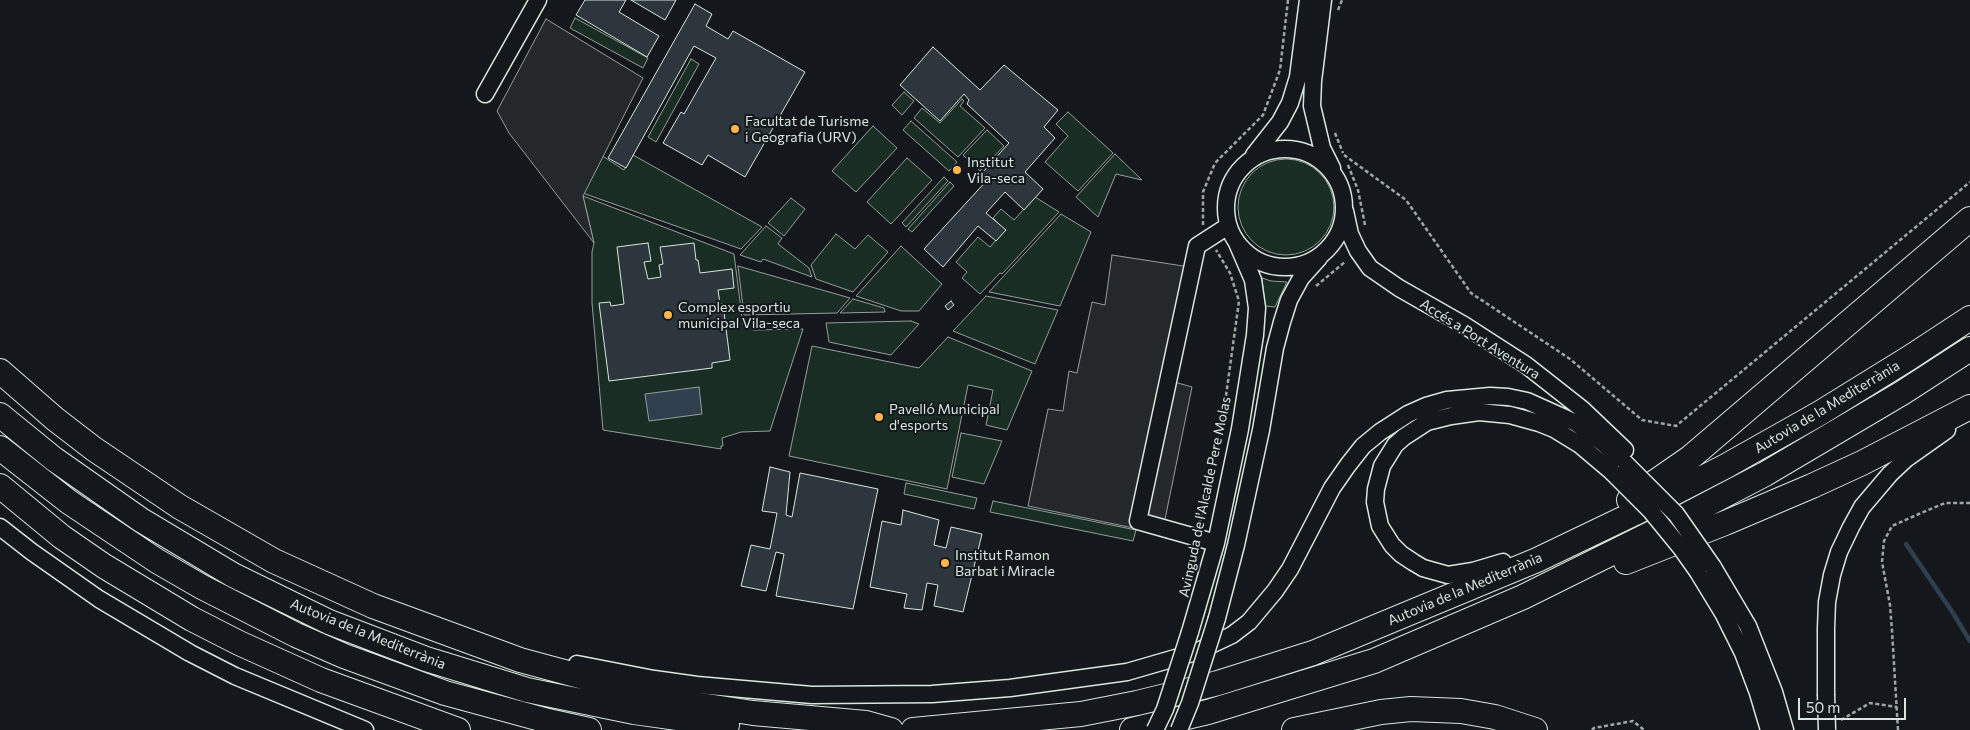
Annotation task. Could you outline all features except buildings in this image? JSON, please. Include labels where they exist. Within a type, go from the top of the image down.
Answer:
[{"type":"highway","points":[[1453,594],[1465,579],[1558,537],[1617,507],[1691,457],[1970,219]]},
{"type":"highway","name":"Autovia de la Mediterrània","points":[[913,730],[1081,714],[1200,687],[1313,653],[1553,552],[1635,513],[1734,462],[1857,391],[1970,318]]},
{"type":"highway","name":"Autovia de la Mediterrània","points":[[1132,730],[1226,707],[1374,660],[1523,597],[1765,474],[1902,394],[1970,349]]},
{"type":"highway","points":[[0,371],[55,419],[94,449],[158,493],[274,561],[373,606],[520,660],[668,700],[753,713],[866,723],[891,730]]},
{"type":"highway","points":[[1523,597],[1560,589],[1773,503],[1862,463],[1970,407]]},
{"type":"highway","name":"Autovia de la Mediterrània","points":[[0,414],[54,459],[98,492],[187,549],[280,599],[365,636],[478,676],[580,702],[686,721],[787,730]]},
{"type":"highway","name":"Autovia de la Mediterrània","points":[[0,448],[69,502],[112,532],[202,587],[281,628],[344,656],[445,692],[548,721],[589,730]]},
{"type":"highway","points":[[0,486],[62,537],[104,566],[192,618],[239,643],[321,680],[458,730]]},
{"type":"highway","points":[[385,702],[535,730]]},
{"type":"highway","points":[[1294,730],[1380,712],[1411,709],[1461,711],[1495,717],[1535,730]]},
{"type":"street","points":[[485,94],[538,0]]},
{"type":"street","points":[[1308,0],[1298,77],[1290,104],[1267,140],[1236,174],[1228,190],[1226,208],[1228,226],[1237,243],[1250,256],[1266,265],[1284,268],[1302,265],[1319,258]]},
{"type":"street","points":[[1179,730],[1190,703],[1217,618],[1236,545],[1261,430],[1274,348],[1289,300],[1301,278],[1332,245],[1342,229],[1345,211],[1343,192],[1322,148],[1312,106],[1313,81],[1323,0]]},
{"type":"street","points":[[1249,160],[1266,151],[1285,148],[1304,152],[1322,160],[1335,175]]},
{"type":"street","name":"Accés a Port Aventura","points":[[1345,211],[1350,234],[1358,251],[1370,268],[1390,283],[1464,325],[1526,365],[1582,409],[1624,465]]},
{"type":"street","points":[[1216,543],[1138,521],[1196,246],[1228,226]]},
{"type":"street","name":"Avinguda de l'Alcalde Pere Molas","points":[[1156,730],[1165,709],[1190,632],[1216,543],[1240,429],[1255,335],[1257,308],[1253,280],[1237,243]]},
{"type":"street","points":[[476,643],[654,679],[749,690],[812,694],[932,694],[1010,688],[1118,673],[1154,665],[1196,652],[1232,635],[1249,622],[1276,591],[1290,569],[1332,488],[1363,446],[1380,432],[1408,414],[1447,400],[1481,396],[1508,397],[1527,401],[1576,423],[1603,443],[1676,514],[1706,569],[1748,626],[1765,665],[1776,725]]},
{"type":"street","points":[[1503,562],[1472,571],[1448,574],[1423,568],[1401,554],[1392,545],[1380,526],[1375,502],[1376,490],[1382,466],[1396,445],[1404,437],[1427,422],[1479,412],[1524,418],[1554,429],[1580,445],[1624,465],[1650,510],[1681,548],[1706,569]]},
{"type":"street","points":[[1831,727],[1826,694],[1827,602],[1839,552],[1850,527],[1862,507],[1875,491],[1906,459],[1942,433],[1970,416]]},
{"type":"street","points":[[0,527],[99,599],[190,653],[235,676],[365,730]]},
{"type":"path","name":"Avinguda de l'Alcalde Pere Molas","points":[[1187,584],[1222,425],[1239,301],[1230,273],[1208,239],[1203,226],[1203,192],[1215,163],[1263,115],[1280,70],[1288,0]]},
{"type":"path","points":[[1344,156],[1406,200],[1471,293],[1570,359],[1642,420],[1676,426],[1970,182]]},
{"type":"path","points":[[1898,730],[1890,605],[1882,562],[1884,542],[1892,526],[1945,503],[1970,503]]},
{"type":"path","points":[[1831,727],[1870,703],[1897,707]]},
{"type":"path","points":[[1592,730],[1594,728],[1633,721],[1644,730]]},
{"type":"green space","points":[[575,18],[648,58],[643,68],[570,28]]},
{"type":"green space","points":[[691,59],[699,64],[656,142],[648,137]]},
{"type":"green space","points":[[904,92],[914,101],[902,115],[892,105]]},
{"type":"green space","points":[[962,99],[964,101],[960,106],[985,128],[958,157],[914,118],[922,108],[940,123]]},
{"type":"green space","points":[[1068,112],[1113,153],[1078,191],[1045,162],[1068,136],[1056,124]]},
{"type":"green space","points":[[911,121],[957,162],[949,171],[903,130]]},
{"type":"green space","points":[[873,126],[897,148],[856,192],[832,171]]},
{"type":"green space","points":[[987,130],[1004,146],[980,171],[963,155]]},
{"type":"green space","points":[[598,153],[624,170],[633,155],[762,227],[741,249],[577,191]]},
{"type":"green space","points":[[1115,154],[1142,180],[1116,174],[1098,217],[1076,197]]},
{"type":"green space","points":[[907,158],[932,180],[891,224],[867,202]]},
{"type":"green space","points":[[1286,159],[1304,163],[1320,173],[1330,189],[1334,207],[1330,225],[1320,241],[1304,251],[1286,255],[1268,251],[1252,241],[1242,225],[1238,207],[1242,189],[1252,173],[1268,163]]},
{"type":"green space","points":[[944,177],[948,181],[906,227],[902,223]]},
{"type":"green space","points":[[950,182],[954,186],[912,232],[908,229]]},
{"type":"green space","name":"Complex esportiu municipal Vila-seca","points":[[583,196],[734,254],[743,325],[753,325],[753,330],[803,329],[770,431],[741,432],[722,438],[723,446],[721,446],[721,449],[603,430],[592,303],[592,252],[594,243]]},
{"type":"green space","points":[[1035,197],[1059,212],[1002,274],[1000,273],[980,294],[962,278],[967,272],[956,262],[978,237],[990,247],[1005,230],[993,218],[1001,209],[1014,220]]},
{"type":"green space","points":[[791,198],[805,209],[784,236],[768,223]]},
{"type":"green space","points":[[1061,214],[1091,232],[1060,306],[989,292]]},
{"type":"green space","points":[[766,226],[782,238],[778,244],[809,268],[812,277],[763,259],[761,262],[740,255]]},
{"type":"green space","points":[[836,234],[855,249],[868,235],[888,252],[853,292],[816,279],[811,265]]},
{"type":"green space","points":[[901,246],[942,284],[919,311],[901,311],[856,296]]},
{"type":"green space","points":[[738,266],[850,298],[837,313],[744,315]]},
{"type":"green space","points":[[1262,278],[1271,281],[1287,282],[1275,307],[1265,306]]},
{"type":"green space","points":[[986,296],[1058,310],[1035,364],[953,331]]},
{"type":"green space","points":[[853,299],[884,308],[885,312],[840,313]]},
{"type":"green space","points":[[911,321],[919,324],[891,355],[829,342],[826,323]]},
{"type":"green space","name":"Pavelló Municipal d'esports","points":[[948,337],[1032,371],[1007,430],[986,425],[993,390],[968,385],[947,489],[789,456],[812,346],[919,368]]},
{"type":"green space","points":[[961,433],[1002,441],[984,484],[952,477]]},
{"type":"green space","points":[[906,483],[977,498],[974,509],[904,494]]},
{"type":"green space","points":[[993,501],[1136,530],[1133,541],[990,512]]},
{"type":"shaded area","points":[[546,19],[643,78],[583,196],[594,243],[509,133],[497,111]]},
{"type":"shaded area","points":[[1112,255],[1196,268],[1171,381],[1192,387],[1162,534],[1028,506],[1048,409],[1063,411],[1069,371],[1077,373],[1092,302],[1105,305]]},
{"type":"water","points":[[699,387],[702,414],[649,421],[645,394]]},
{"type":"waterway","points":[[1906,544],[1970,641]]},
{"type":"place","name":"Facultat de Turisme i Geografia (URV)","points":[[735,129]]},
{"type":"place","name":"Institut Vila-seca","points":[[957,170]]},
{"type":"place","name":"Complex esportiu municipal Vila-seca","points":[[668,315]]},
{"type":"place","name":"Pavelló Municipal d'esports","points":[[879,417]]},
{"type":"place","name":"Institut Ramon Barbat i Miracle","points":[[945,563]]}]
